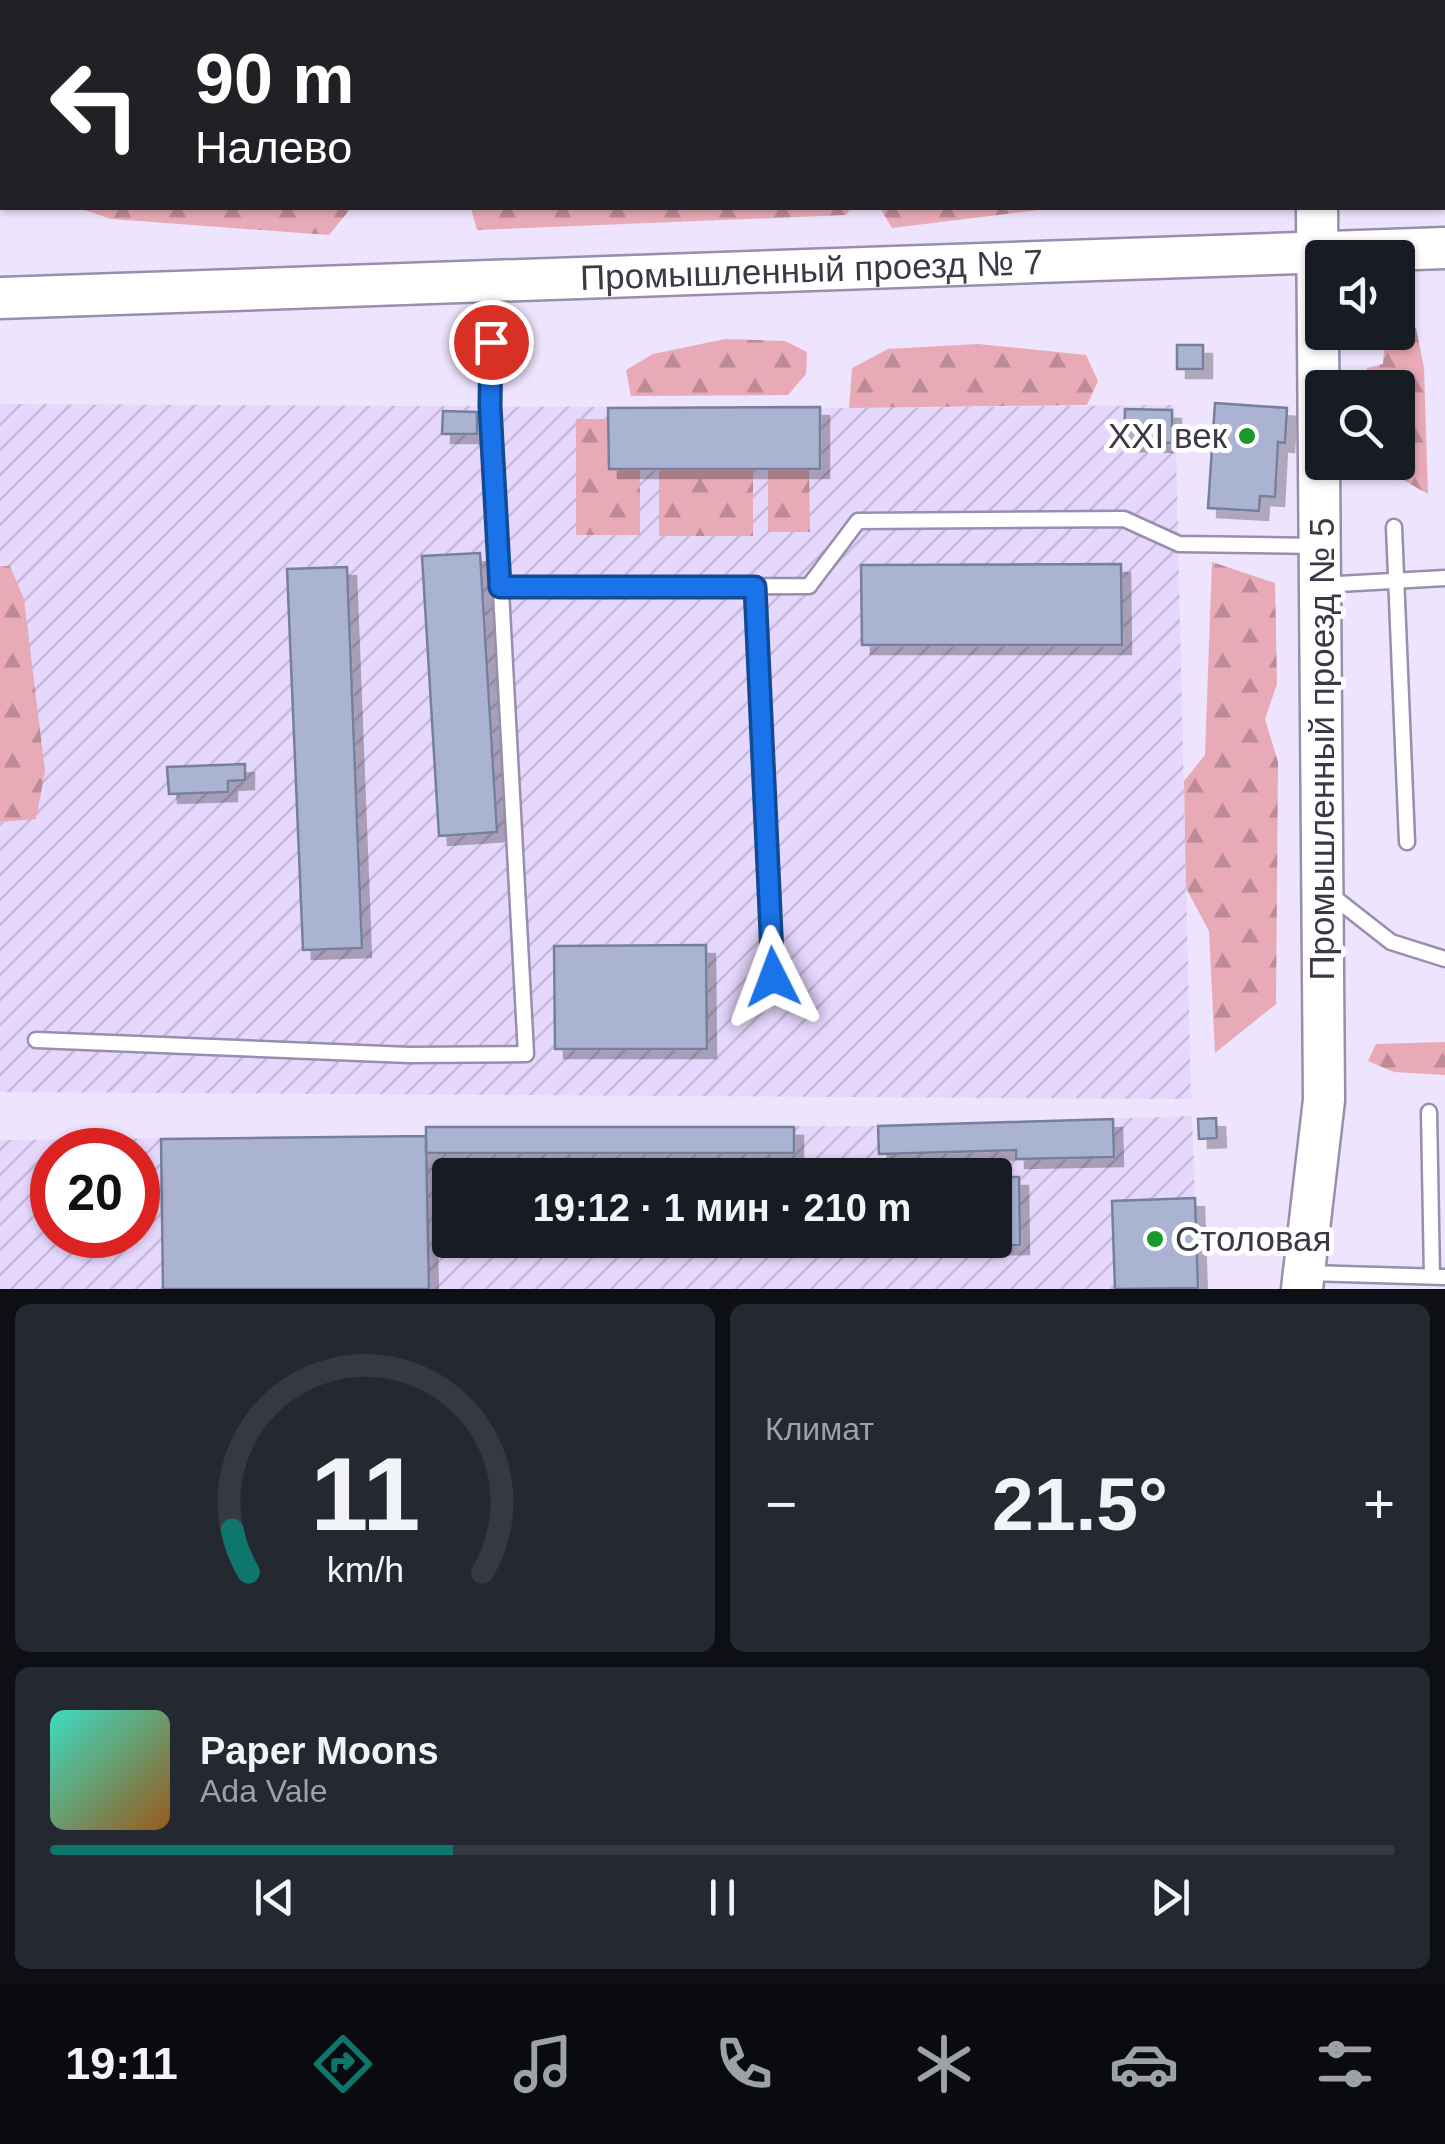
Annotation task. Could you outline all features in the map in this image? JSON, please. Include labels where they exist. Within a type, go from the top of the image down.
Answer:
[{"type":"street","name":"Промышленный проезд № 5","points":[[1317,210],[1318,240]]},
{"type":"street","name":"Промышленный проезд № 7","points":[[1415,249],[1445,248]]},
{"type":"street","name":"Промышленный проезд № 7","points":[[0,298],[1305,252]]},
{"type":"street","name":"Промышленный проезд № 5","points":[[1302,1281],[1324,1100],[1319,350]]},
{"type":"lane","points":[[36,1040],[408,1056],[526,1054],[490,406],[492,281]]},
{"type":"lane","points":[[500,587],[809,586],[858,522],[1124,519],[1178,544],[1396,581],[1445,578]]},
{"type":"lane","points":[[1394,527],[1407,842]]},
{"type":"lane","points":[[755,587],[773,977]]},
{"type":"lane","points":[[1322,888],[1390,942],[1445,960]]},
{"type":"lane","points":[[1302,1281],[1438,1277],[1429,1112]]},
{"type":"shaded area","points":[[0,404],[849,408],[1175,405],[1191,1099],[0,1092]]},
{"type":"shaded area","points":[[1192,1116],[1198,1289],[0,1289],[0,1140],[30,1140],[30,1258],[160,1258],[160,1138],[426,1136],[426,1127],[878,1126]]},
{"type":"green space","points":[[85,210],[349,210],[329,235],[111,219]]},
{"type":"green space","points":[[472,210],[850,210],[846,215],[477,230]]},
{"type":"green space","points":[[881,210],[1039,210],[892,228]]},
{"type":"green space","points":[[1415,328],[1424,368],[1428,494],[1403,480],[1415,480],[1415,370],[1367,370],[1383,364],[1384,350],[1415,350]]},
{"type":"green space","points":[[725,339],[785,341],[807,352],[806,374],[788,395],[631,396],[626,370],[653,354]]},
{"type":"green space","points":[[978,344],[1086,355],[1098,381],[1087,405],[849,408],[852,368],[888,349]]},
{"type":"green space","points":[[576,419],[608,419],[609,468],[640,469],[640,535],[576,535]]},
{"type":"green space","points":[[659,469],[753,469],[753,536],[659,536]]},
{"type":"green space","points":[[768,469],[809,469],[810,532],[768,532]]},
{"type":"green space","points":[[1212,562],[1275,583],[1277,684],[1265,719],[1278,762],[1276,1004],[1215,1053],[1209,931],[1186,888],[1184,781],[1205,755]]},
{"type":"green space","points":[[0,566],[10,566],[24,599],[45,771],[36,819],[0,822]]},
{"type":"green space","points":[[1445,1042],[1445,1075],[1394,1072],[1368,1061],[1376,1044]]},
{"type":"building","points":[[1177,345],[1203,345],[1203,369],[1177,369]]},
{"type":"building","points":[[1215,403],[1287,408],[1285,443],[1278,442],[1275,497],[1260,496],[1259,511],[1208,508]]},
{"type":"building","points":[[820,407],[820,469],[609,469],[608,408]]},
{"type":"building","points":[[1125,409],[1172,410],[1172,443],[1124,442]]},
{"type":"building","points":[[443,411],[477,412],[477,434],[442,434]]},
{"type":"building","points":[[480,553],[497,832],[439,836],[422,556]]},
{"type":"building","points":[[1121,564],[1122,645],[862,645],[861,565]]},
{"type":"building","points":[[347,567],[362,948],[303,950],[287,569]]},
{"type":"building","points":[[245,764],[245,780],[228,781],[228,792],[169,794],[167,767]]},
{"type":"building","points":[[706,945],[707,1049],[555,1049],[554,946]]},
{"type":"building","points":[[1216,1118],[1217,1138],[1199,1139],[1198,1119]]},
{"type":"building","points":[[1113,1119],[1114,1157],[1016,1159],[1016,1150],[879,1154],[878,1126]]},
{"type":"building","points":[[426,1127],[794,1127],[794,1153],[426,1153]]},
{"type":"building","points":[[426,1136],[429,1289],[163,1289],[161,1139]]},
{"type":"building","points":[[1012,1177],[1019,1177],[1020,1245],[1012,1245]]},
{"type":"building","name":"Столовая","points":[[1195,1198],[1198,1288],[1115,1289],[1112,1201]]},
{"type":"place","name":"XXI век","points":[[1247,436]]},
{"type":"place","name":"Столовая","points":[[1155,1239]]},
{"type":"route","points":[[491,342],[490,406],[500,587],[755,587],[773,977]]}]
